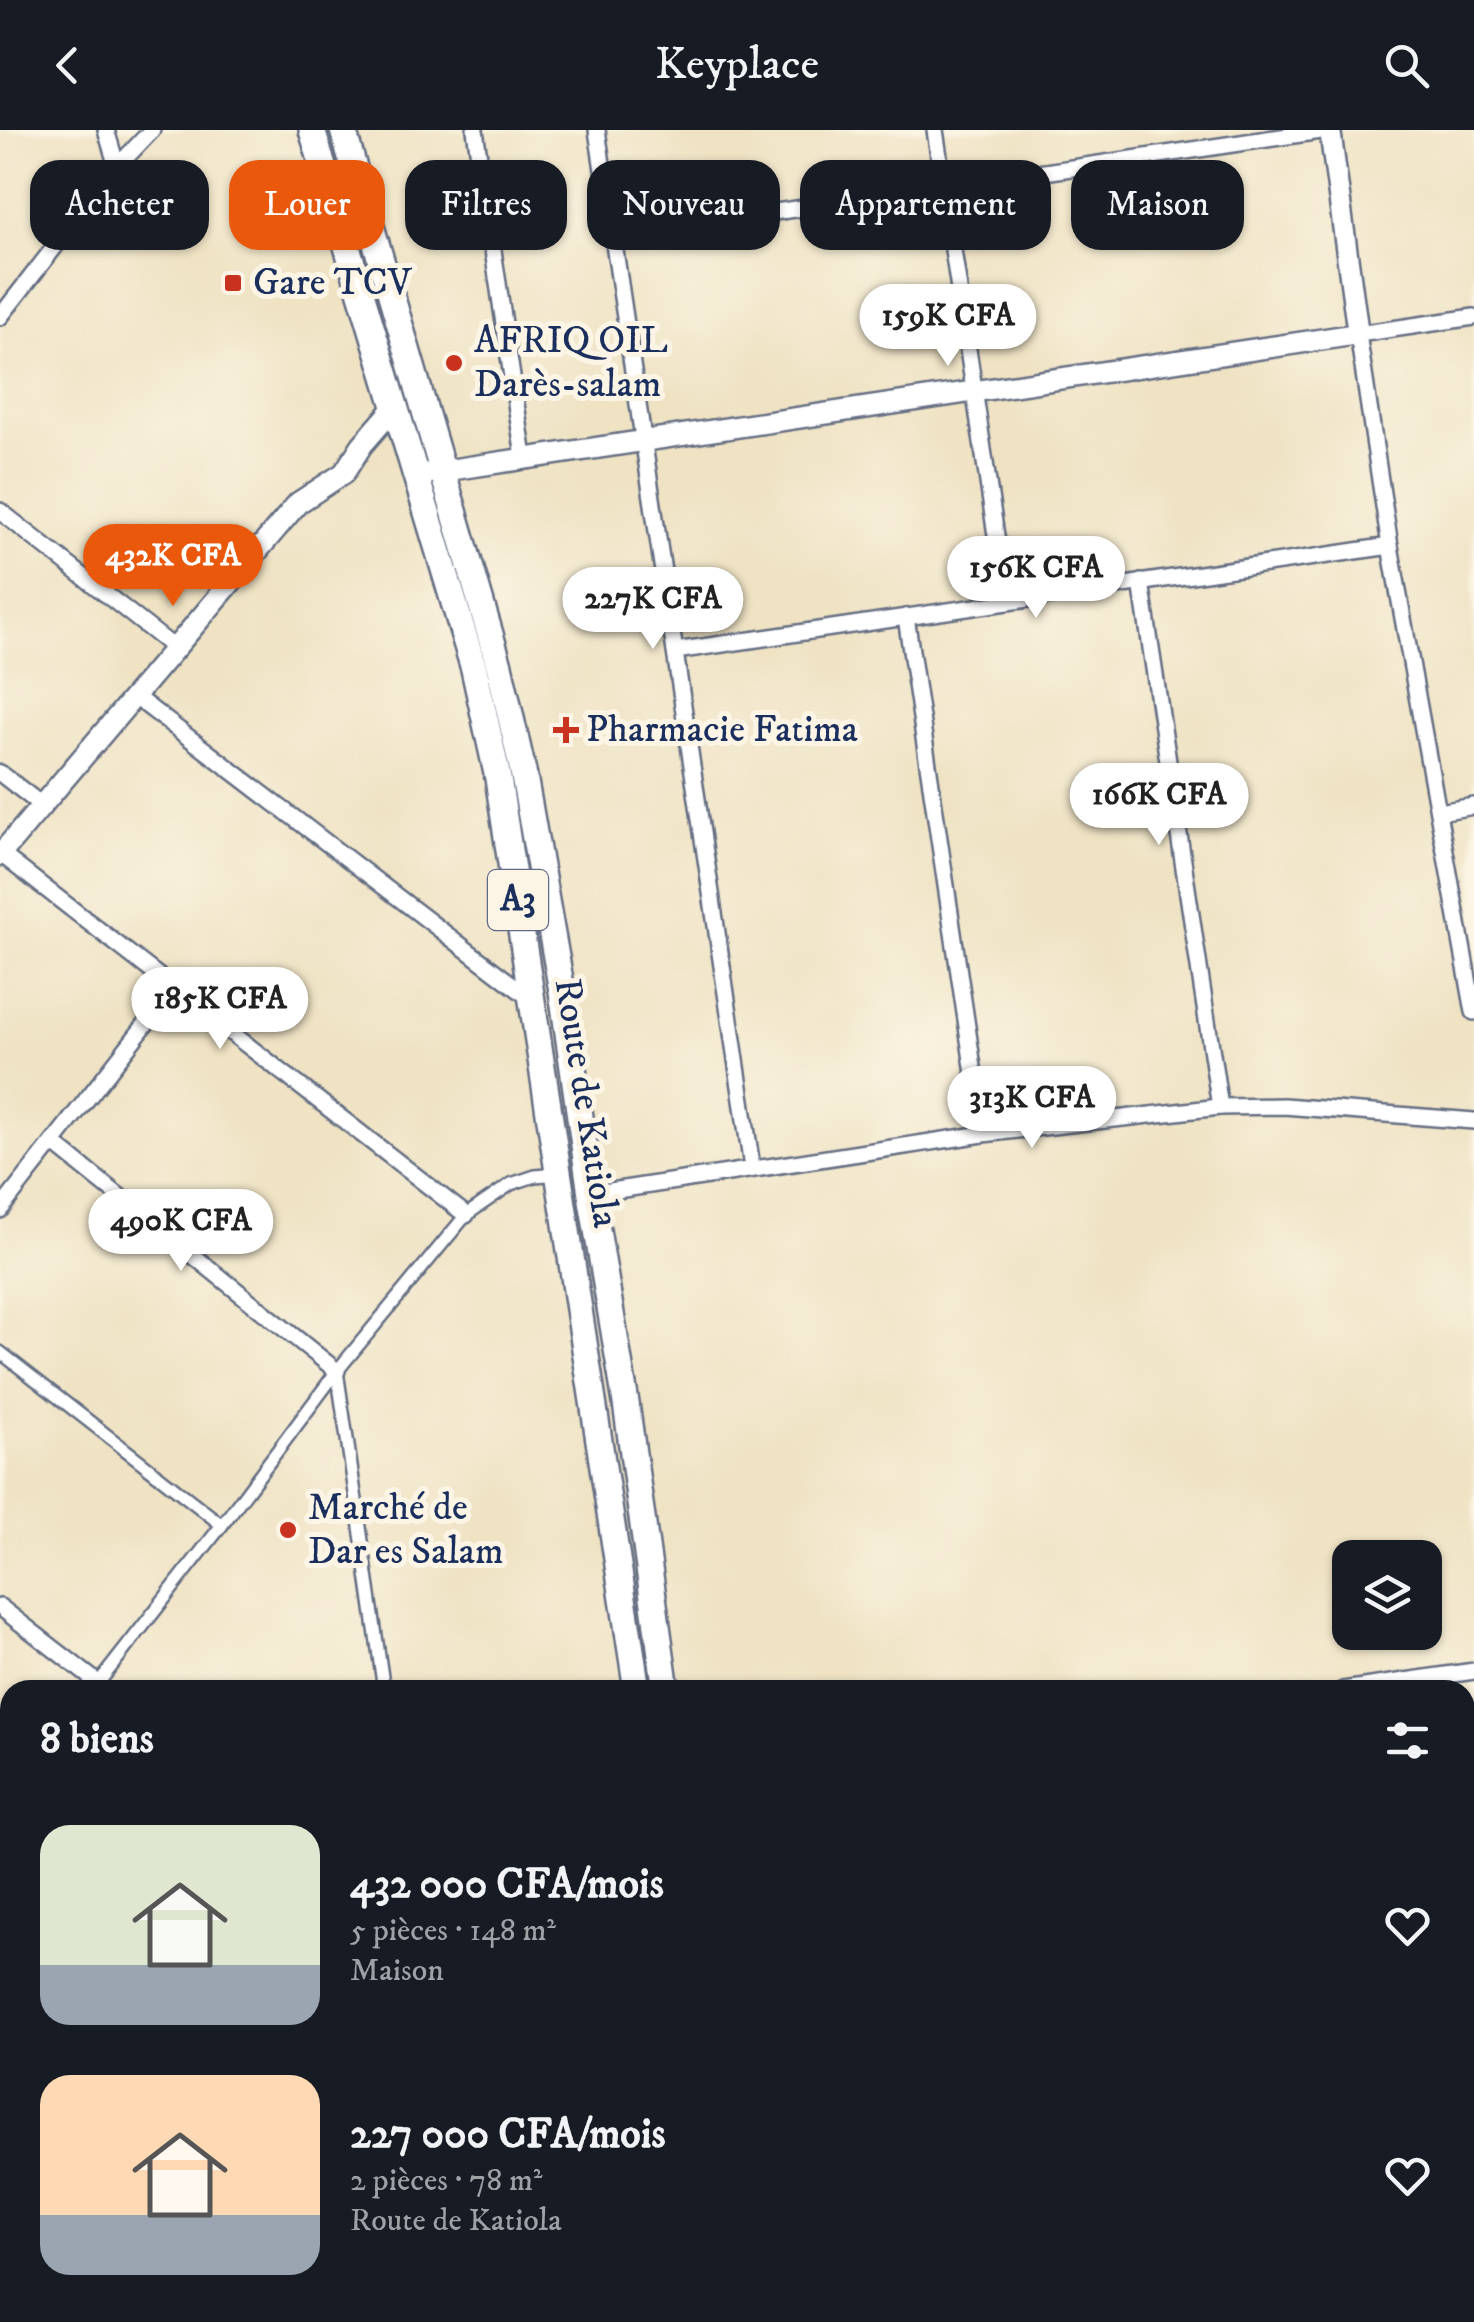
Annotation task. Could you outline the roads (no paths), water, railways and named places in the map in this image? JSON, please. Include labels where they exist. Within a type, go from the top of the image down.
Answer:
[{"type":"highway","name":"Route de Katiola","points":[[312,130],[474,669],[498,778],[635,1680]]},
{"type":"highway","name":"Route de Katiola","points":[[342,130],[499,665],[524,776],[626,1403],[665,1680]]},
{"type":"street","points":[[106,130],[115,160]]},
{"type":"street","points":[[124,160],[152,130]]},
{"type":"street","points":[[474,130],[524,457]]},
{"type":"street","points":[[597,130],[602,160]]},
{"type":"street","points":[[936,130],[940,160]]},
{"type":"street","points":[[1051,171],[1328,130],[1390,546],[1474,1012]]},
{"type":"street","points":[[0,317],[52,250]]},
{"type":"street","points":[[615,250],[752,1167]]},
{"type":"street","points":[[953,250],[1006,602]]},
{"type":"street","points":[[416,476],[442,469],[1474,317]]},
{"type":"street","points":[[394,406],[344,473],[298,503],[0,854],[466,1215]]},
{"type":"street","points":[[0,511],[173,647]]},
{"type":"street","points":[[675,651],[1390,546]]},
{"type":"street","points":[[1142,582],[1220,1107]]},
{"type":"street","points":[[906,617],[983,1134]]},
{"type":"street","points":[[133,694],[533,1000]]},
{"type":"street","points":[[0,772],[40,804]]},
{"type":"street","points":[[1439,812],[1474,806]]},
{"type":"street","points":[[0,1210],[174,988]]},
{"type":"street","points":[[591,1194],[983,1134],[1220,1107],[1284,1106],[1474,1121]]},
{"type":"street","points":[[52,1143],[337,1371],[383,1680]]},
{"type":"street","points":[[101,1680],[337,1371],[466,1215],[511,1184],[559,1174]]},
{"type":"street","points":[[0,1352],[222,1525]]},
{"type":"street","points":[[0,1607],[89,1680]]},
{"type":"street","points":[[1411,1680],[1474,1671]]},
{"type":"place","name":"Gare TCV","points":[[233,283]]},
{"type":"place","name":"AFRIQ OIL Darès-salam","points":[[454,363]]},
{"type":"place","name":"Pharmacie Fatima","points":[[566,730]]},
{"type":"place","name":"Marché de Dar es Salam","points":[[288,1530]]}]
